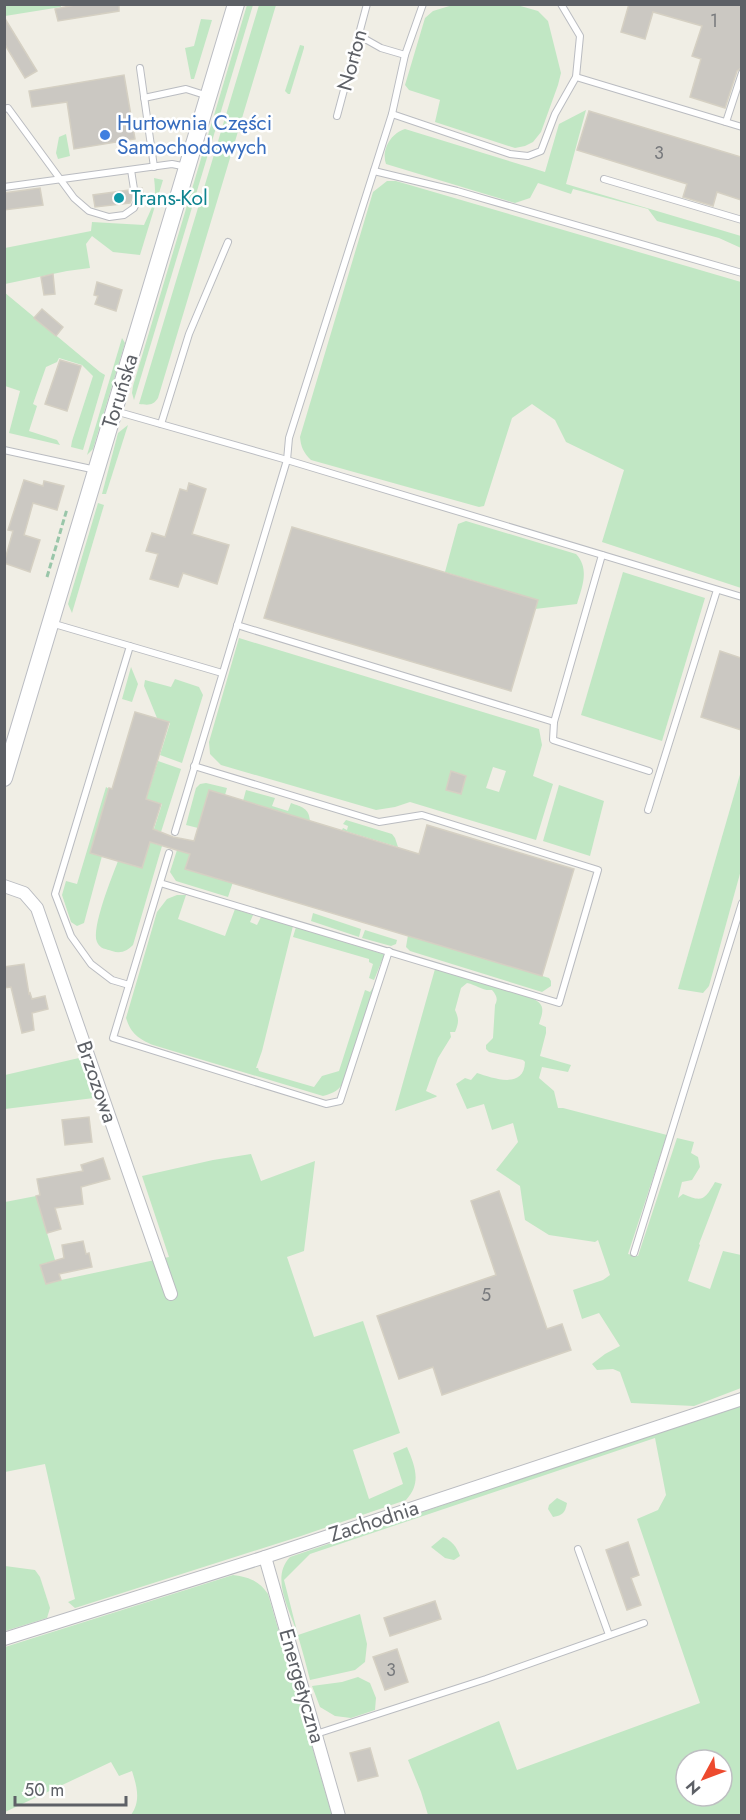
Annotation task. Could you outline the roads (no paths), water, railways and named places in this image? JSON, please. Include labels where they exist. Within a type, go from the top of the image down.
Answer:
[{"type":"street","name":"Toruńska","points":[[4,778],[236,4]]},
{"type":"street","name":"Brzozowa","points":[[4,886],[24,893],[37,908],[171,1294]]},
{"type":"street","name":"Zachodnia","points":[[4,1639],[265,1557],[741,1399]]},
{"type":"street","name":"Energetyczna","points":[[265,1557],[339,1815]]},
{"type":"lane","name":"Norton","points":[[337,116],[367,4]]},
{"type":"lane","points":[[174,832],[287,460],[289,438],[392,114],[405,55],[423,4]]},
{"type":"lane","points":[[392,114],[510,153],[528,156],[541,151],[555,114],[576,77],[580,36],[561,4]]},
{"type":"lane","points":[[358,35],[381,48],[405,55]]},
{"type":"lane","points":[[140,68],[154,167]]},
{"type":"lane","points":[[726,123],[741,73]]},
{"type":"lane","points":[[576,77],[741,127]]},
{"type":"lane","points":[[144,98],[186,90],[209,96]]},
{"type":"lane","points":[[4,109],[8,108],[74,198],[89,211],[109,217],[124,215],[134,208],[136,203]]},
{"type":"lane","points":[[4,187],[172,165],[188,167]]},
{"type":"lane","points":[[131,170],[134,189]]},
{"type":"lane","points":[[374,171],[457,191],[741,273]]},
{"type":"lane","points":[[604,179],[741,220]]},
{"type":"lane","points":[[161,424],[189,334],[228,242]]},
{"type":"lane","points":[[115,410],[741,597]]},
{"type":"lane","points":[[4,450],[97,470]]},
{"type":"lane","points":[[602,555],[554,722],[553,740],[649,771]]},
{"type":"lane","points":[[648,810],[717,590]]},
{"type":"lane","points":[[51,623],[222,674]]},
{"type":"lane","points":[[237,625],[554,722]]},
{"type":"lane","points":[[129,985],[112,980],[91,964],[70,936],[56,894],[130,646]]},
{"type":"lane","points":[[160,883],[559,1003],[598,870],[422,815],[379,822],[194,766]]},
{"type":"lane","points":[[169,853],[113,1038],[326,1104],[340,1101],[389,951]]},
{"type":"lane","points":[[634,1253],[741,903]]},
{"type":"lane","points":[[578,1549],[609,1635]]},
{"type":"lane","points":[[316,1734],[486,1679],[644,1623]]},
{"type":"place","name":"Hurtownia Części Samochodowych","points":[[105,135]]},
{"type":"place","name":"Trans-Kol","points":[[119,198]]}]
